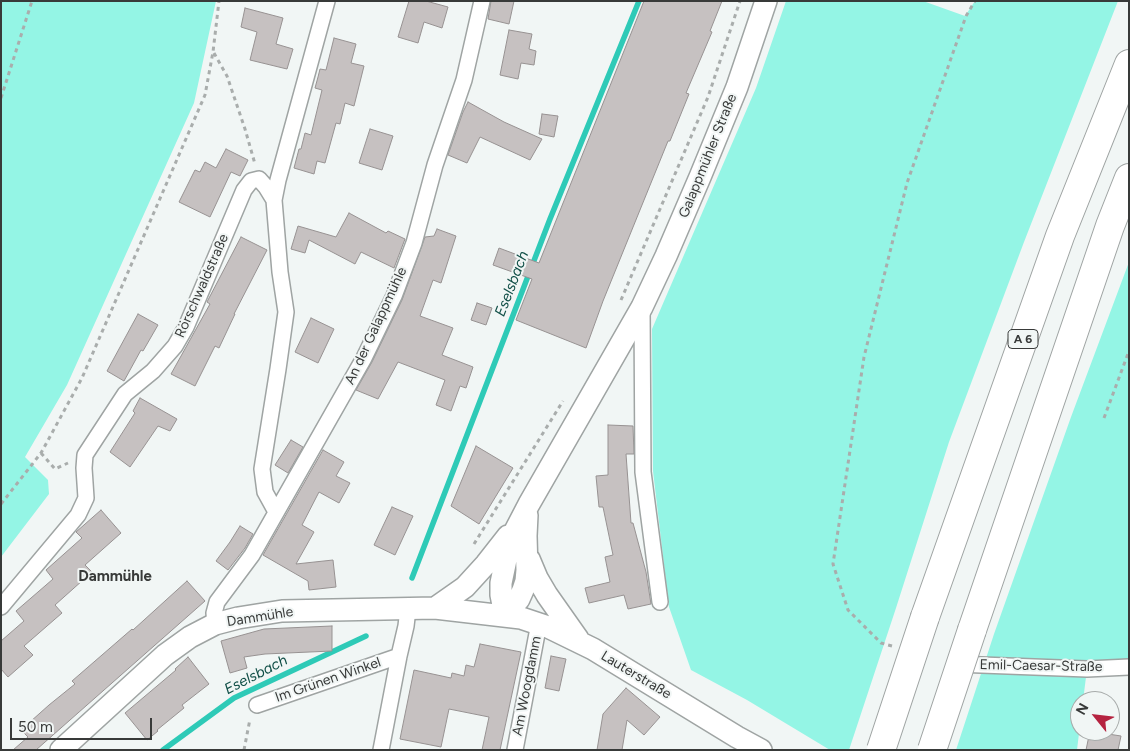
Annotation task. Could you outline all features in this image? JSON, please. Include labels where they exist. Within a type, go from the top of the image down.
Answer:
[{"type":"highway","name":"A 6","points":[[881,750],[925,616],[1060,236],[1129,64]]},
{"type":"highway","points":[[932,750],[1110,226],[1129,178]]},
{"type":"main road","name":"Galappmühler Straße","points":[[505,616],[501,595],[502,575],[508,550],[529,504],[642,307],[666,256],[737,87],[766,1]]},
{"type":"main road","name":"Galappmühler Straße","points":[[505,616],[524,590],[527,570],[526,523],[529,504]]},
{"type":"main road","points":[[435,608],[465,587],[520,522]]},
{"type":"main road","points":[[527,556],[536,578],[547,596],[580,642]]},
{"type":"main road","name":"Dammühle","points":[[61,750],[165,655],[190,637],[215,624],[238,618],[282,611],[435,608],[505,616]]},
{"type":"main road","name":"Lauterstraße","points":[[505,616],[539,623],[580,642],[622,667],[735,744],[761,750]]},
{"type":"street","points":[[276,512],[265,492],[262,469],[286,312],[280,272],[274,200],[327,1]]},
{"type":"street","name":"An der Galappmühle","points":[[215,624],[214,613],[217,602],[252,554],[364,358],[394,296],[414,243],[436,165],[464,80],[482,1]]},
{"type":"street","points":[[259,179],[274,200]]},
{"type":"street","name":"Rörschwaldstraße","points":[[85,455],[125,394],[153,371],[175,346],[186,327],[244,190],[251,181],[259,179]]},
{"type":"street","name":"Galappmühler Straße","points":[[642,307],[642,472],[660,602]]},
{"type":"street","points":[[1,607],[78,515],[86,498],[85,455]]},
{"type":"street","points":[[381,750],[408,609]]},
{"type":"street","name":"Am Woogdamm","points":[[515,750],[539,623]]},
{"type":"street","name":"Im Grünen Winkel","points":[[257,705],[399,656]]},
{"type":"street","name":"Emil-Caesar-Straße","points":[[953,664],[1087,669],[1129,667]]},
{"type":"path","points":[[1,98],[32,1]]},
{"type":"path","points":[[1,504],[41,453],[82,378],[205,95],[213,52],[219,1]]},
{"type":"path","points":[[620,303],[708,98],[740,1]]},
{"type":"path","points":[[899,648],[881,643],[848,610],[833,564],[864,357],[907,183],[966,16],[976,1]]},
{"type":"path","points":[[213,52],[227,76],[246,128],[259,179]]},
{"type":"path","points":[[1104,418],[1129,351]]},
{"type":"path","points":[[474,544],[566,396]]},
{"type":"path","points":[[41,453],[56,469],[85,455]]},
{"type":"path","points":[[244,750],[250,720],[257,705]]},
{"type":"green space","points":[[1,1],[216,1],[194,103],[67,385],[25,457],[48,480],[49,494],[1,557]]},
{"type":"green space","points":[[786,1],[923,1],[965,16],[975,1],[1118,1],[1024,242],[949,442],[849,750],[830,750],[747,700],[691,670],[669,607],[653,471],[652,329],[756,88]]},
{"type":"green space","points":[[1129,262],[1129,667],[1087,669],[1084,691],[1070,691],[1070,741],[1078,741],[1077,750],[956,750],[994,634],[1071,417]]},
{"type":"building","points":[[409,1],[426,1],[448,7],[442,28],[424,22],[418,43],[398,37]]},
{"type":"building","points":[[491,1],[514,1],[509,24],[488,19]]},
{"type":"building","points":[[644,1],[722,1],[710,31],[712,32],[686,93],[689,94],[603,301],[586,348],[516,320],[532,279],[493,265],[499,248],[539,263]]},
{"type":"building","points":[[245,8],[283,18],[276,44],[293,49],[287,69],[250,60],[257,32],[241,27]]},
{"type":"building","points":[[509,30],[532,34],[529,49],[536,51],[534,65],[521,63],[518,79],[500,75]]},
{"type":"building","points":[[334,38],[356,44],[351,63],[364,66],[354,106],[345,103],[340,124],[336,123],[325,163],[317,161],[314,174],[294,168],[305,133],[311,135],[322,90],[315,88],[320,69],[326,70]]},
{"type":"building","points":[[468,102],[504,122],[542,139],[530,160],[480,137],[467,163],[448,155]]},
{"type":"building","points":[[542,114],[558,116],[554,137],[539,134]]},
{"type":"building","points":[[370,129],[393,136],[382,170],[359,163]]},
{"type":"building","points":[[226,149],[248,160],[240,176],[231,172],[210,217],[179,202],[195,170],[200,172],[205,162],[216,168]]},
{"type":"building","points":[[349,213],[386,233],[388,231],[405,239],[394,268],[361,252],[355,264],[309,240],[305,253],[291,249],[298,226],[336,237]]},
{"type":"building","points":[[437,229],[456,236],[441,283],[433,280],[420,316],[453,328],[442,355],[473,367],[466,388],[460,386],[451,411],[436,405],[445,380],[398,362],[378,399],[356,390],[372,362],[402,300],[425,237],[434,236]]},
{"type":"building","points":[[241,237],[267,250],[219,348],[215,346],[195,386],[171,374],[210,304],[207,302]]},
{"type":"building","points":[[477,303],[492,308],[486,325],[471,320]]},
{"type":"building","points":[[138,314],[158,325],[143,351],[141,350],[124,381],[107,371]]},
{"type":"building","points":[[311,318],[334,329],[318,363],[295,352]]},
{"type":"building","points":[[140,398],[177,419],[170,431],[158,426],[130,467],[110,452],[135,413],[133,411]]},
{"type":"building","points":[[608,425],[633,426],[634,454],[626,454],[631,523],[633,523],[646,572],[651,604],[628,609],[624,595],[589,603],[585,588],[610,582],[605,557],[613,555],[603,507],[599,507],[596,476],[608,475]]},
{"type":"building","points":[[291,440],[303,447],[288,473],[275,465]]},
{"type":"building","points":[[476,446],[513,468],[479,524],[451,506]]},
{"type":"building","points":[[323,450],[344,462],[336,476],[350,483],[339,503],[319,492],[302,525],[314,532],[296,564],[333,560],[336,587],[309,590],[308,581],[263,555]]},
{"type":"building","points":[[392,507],[413,516],[395,555],[374,545]]},
{"type":"building","points":[[101,510],[121,533],[85,565],[92,572],[55,605],[62,613],[24,646],[33,655],[8,677],[1,669],[1,641],[24,621],[16,611],[53,579],[46,570],[82,538],[76,532]]},
{"type":"building","points":[[240,526],[253,534],[228,570],[216,561]]},
{"type":"building","points":[[187,581],[205,601],[36,750],[13,750],[28,737],[21,730],[75,684],[72,681],[133,630]]},
{"type":"building","points":[[332,626],[332,651],[265,654],[244,657],[247,668],[230,673],[221,641],[264,629]]},
{"type":"building","points":[[480,644],[521,652],[500,750],[482,750],[489,717],[449,709],[441,747],[400,739],[414,670],[451,678],[452,673],[464,676],[466,665],[474,667]]},
{"type":"building","points":[[551,656],[566,659],[559,691],[545,688]]},
{"type":"building","points":[[188,657],[209,684],[182,705],[184,708],[147,740],[125,713],[176,670]]},
{"type":"building","points":[[626,688],[660,717],[644,735],[627,720],[622,750],[597,750],[603,714]]},
{"type":"building","points":[[1088,741],[1120,741],[1118,750],[1086,750]]},
{"type":"waterway","name":"Eselsbach","points":[[412,578],[550,219],[639,1]]},
{"type":"waterway","name":"Eselsbach","points":[[163,750],[234,698],[366,636]]},
{"type":"district","name":"Dammühle","points":[[115,577]]}]
